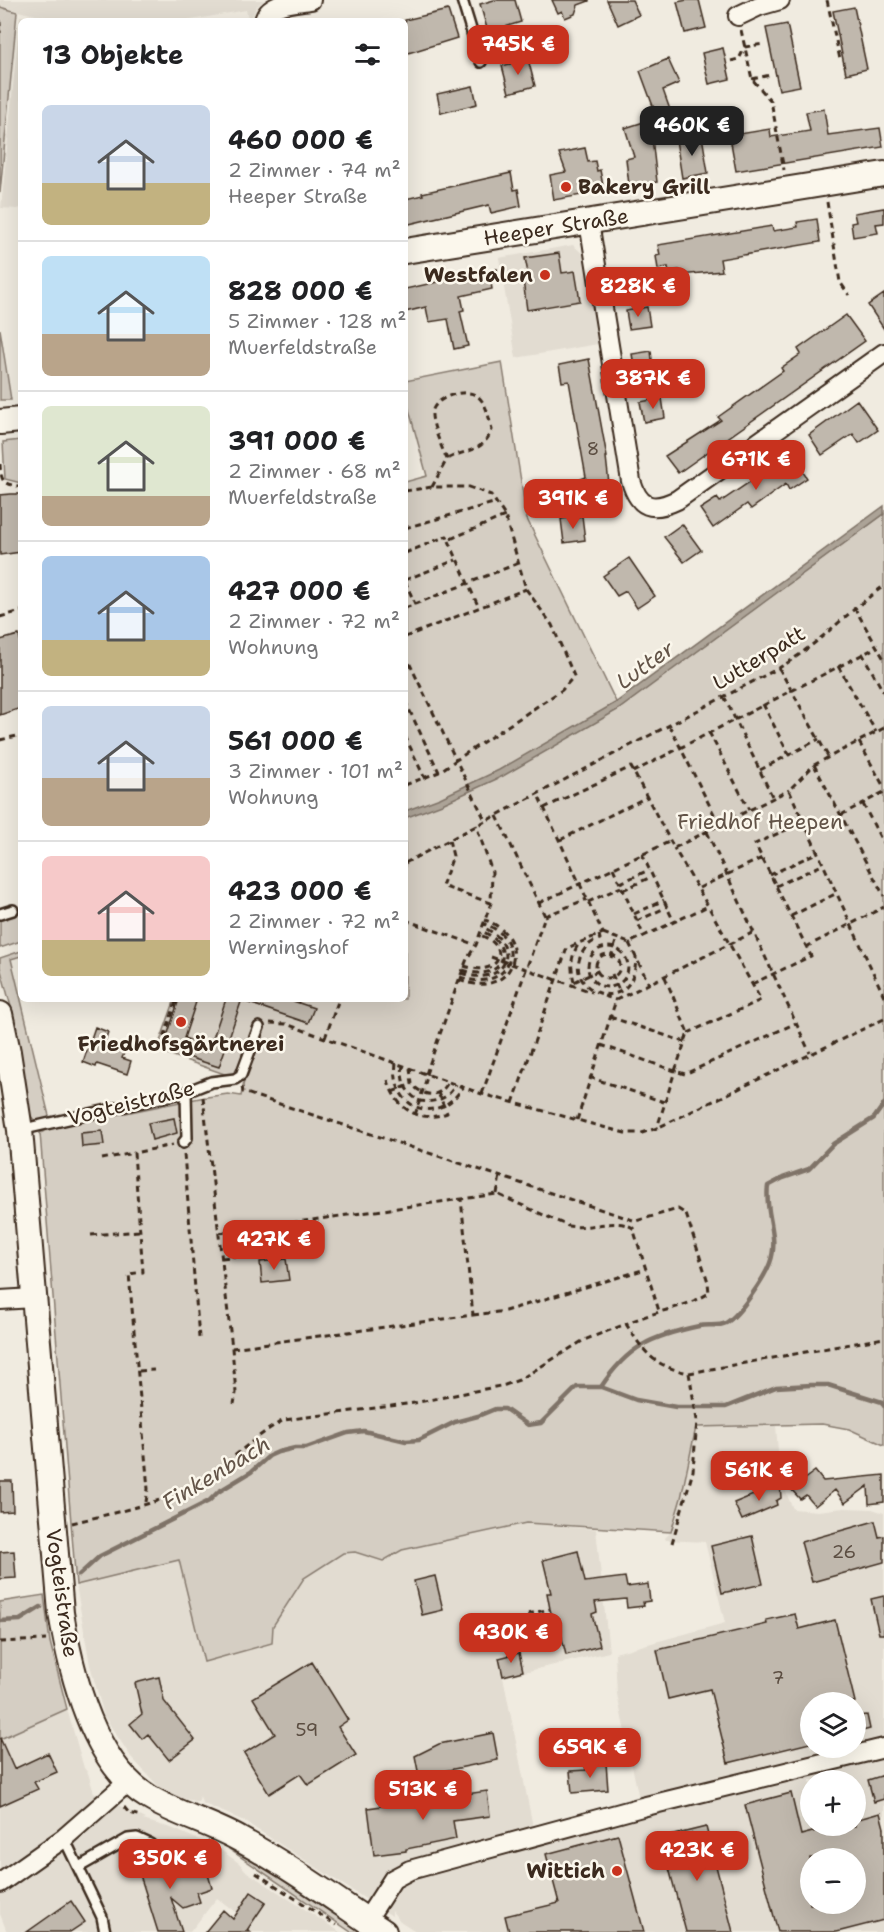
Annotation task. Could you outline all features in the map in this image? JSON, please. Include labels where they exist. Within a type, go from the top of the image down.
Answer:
[{"type":"street","points":[[265,18],[267,13],[278,6],[311,0]]},
{"type":"street","points":[[738,16],[759,6],[780,0]]},
{"type":"street","name":"Heeper Straße","points":[[408,251],[884,174]]},
{"type":"street","points":[[589,222],[631,481],[638,500],[646,505],[666,506],[677,500],[884,353]]},
{"type":"street","points":[[0,422],[18,420]]},
{"type":"street","name":"Vogteistraße","points":[[0,1014],[10,1060],[20,1130],[52,1526],[65,1639],[81,1696],[96,1733],[128,1782],[149,1798],[220,1828],[375,1926]]},
{"type":"street","points":[[0,1300],[34,1298]]},
{"type":"street","points":[[375,1926],[393,1879],[410,1870],[642,1807],[884,1748]]},
{"type":"street","points":[[0,1883],[64,1838],[128,1782]]},
{"type":"lane","points":[[462,0],[481,62]]},
{"type":"lane","points":[[0,914],[13,910]]},
{"type":"lane","points":[[241,1075],[259,1027]]},
{"type":"lane","name":"Vogteistraße","points":[[20,1130],[186,1092],[211,1082],[235,1079],[241,1075]]},
{"type":"lane","points":[[183,1143],[187,1138],[186,1092]]},
{"type":"lane","points":[[64,1838],[102,1917],[105,1932]]},
{"type":"lane","points":[[79,1867],[129,1839],[137,1838],[150,1844]]},
{"type":"path","points":[[826,0],[840,59]]},
{"type":"path","points":[[738,16],[752,79],[771,101],[787,189]]},
{"type":"path","points":[[0,20],[0,33]]},
{"type":"path","points":[[745,47],[763,44]]},
{"type":"path","points":[[730,61],[739,60],[745,47]]},
{"type":"path","points":[[752,79],[770,75]]},
{"type":"path","points":[[824,184],[840,282],[849,295]]},
{"type":"path","points":[[432,487],[447,459],[460,452],[478,449],[487,440],[492,430],[481,400],[475,394],[452,395],[440,400],[433,408],[431,416],[447,459]]},
{"type":"path","points":[[0,464],[4,484],[18,486]]},
{"type":"path","points":[[408,491],[432,487],[477,489],[491,495],[505,516],[526,589],[552,625],[574,675],[562,690],[440,772],[408,784]]},
{"type":"path","points":[[408,527],[497,502]]},
{"type":"path","points":[[448,540],[505,516]]},
{"type":"path","points":[[408,552],[447,536],[479,608]]},
{"type":"path","points":[[408,579],[457,560]]},
{"type":"path","points":[[408,607],[519,563]]},
{"type":"path","name":"Lutterpatt","points":[[408,862],[805,653],[854,607],[884,586]]},
{"type":"path","points":[[408,587],[415,604]]},
{"type":"path","points":[[408,636],[526,589]]},
{"type":"path","points":[[854,607],[884,659]]},
{"type":"path","points":[[0,617],[18,612]]},
{"type":"path","points":[[633,772],[877,646]]},
{"type":"path","points":[[862,653],[884,693]]},
{"type":"path","points":[[408,660],[485,820]]},
{"type":"path","points":[[837,666],[876,732]]},
{"type":"path","points":[[779,668],[829,758]]},
{"type":"path","points":[[724,696],[772,796]]},
{"type":"path","points":[[763,704],[789,755]]},
{"type":"path","points":[[408,707],[440,772]]},
{"type":"path","points":[[669,725],[720,826]]},
{"type":"path","points":[[674,848],[720,826],[772,796],[789,790],[814,765],[884,728]]},
{"type":"path","points":[[709,732],[749,810]]},
{"type":"path","points":[[0,739],[18,736]]},
{"type":"path","points":[[760,770],[819,740]]},
{"type":"path","points":[[408,742],[425,778]]},
{"type":"path","points":[[859,742],[884,787]]},
{"type":"path","points":[[814,765],[884,896]]},
{"type":"path","points":[[544,808],[631,767],[674,848],[761,1000],[688,1033]]},
{"type":"path","points":[[789,790],[816,853],[884,996]]},
{"type":"path","points":[[840,816],[884,792]]},
{"type":"path","points":[[537,793],[588,901],[601,934],[600,939],[586,947],[580,956],[581,978],[597,993],[609,995],[620,992],[629,986],[634,976],[636,956]]},
{"type":"path","points":[[559,840],[647,797]]},
{"type":"path","points":[[863,803],[884,845]]},
{"type":"path","points":[[482,1094],[545,916],[496,814]]},
{"type":"path","points":[[752,984],[811,956],[755,844],[803,822]]},
{"type":"path","points":[[415,1115],[462,973],[476,945],[491,903],[492,872],[476,825]]},
{"type":"path","points":[[707,832],[810,1054]]},
{"type":"path","points":[[449,839],[453,856],[442,886],[491,903]]},
{"type":"path","points":[[539,903],[671,841]]},
{"type":"path","points":[[770,875],[816,853]]},
{"type":"path","points":[[642,854],[674,922]]},
{"type":"path","points":[[698,889],[762,858]]},
{"type":"path","points":[[776,886],[822,865]]},
{"type":"path","points":[[613,868],[644,936]]},
{"type":"path","points":[[621,887],[649,870]]},
{"type":"path","points":[[636,876],[639,883]]},
{"type":"path","points":[[545,916],[653,876]]},
{"type":"path","points":[[791,916],[835,894]]},
{"type":"path","points":[[634,914],[664,900]]},
{"type":"path","points":[[629,943],[708,906]]},
{"type":"path","points":[[650,907],[653,913]]},
{"type":"path","points":[[637,921],[667,907]]},
{"type":"path","points":[[806,947],[884,907]]},
{"type":"path","points":[[408,921],[476,945]]},
{"type":"path","points":[[462,973],[481,978],[489,977],[497,972],[513,948],[510,937],[502,929],[482,927]]},
{"type":"path","points":[[462,973],[481,986],[492,984],[502,978],[506,949],[503,941],[497,934],[482,927]]},
{"type":"path","points":[[482,927],[496,945],[504,961]]},
{"type":"path","points":[[576,1120],[616,1000],[754,932]]},
{"type":"path","points":[[513,1103],[567,948],[601,934],[629,943],[649,984]]},
{"type":"path","points":[[611,957],[617,939]]},
{"type":"path","points":[[574,982],[571,968],[573,953],[579,943]]},
{"type":"path","points":[[599,948],[614,948],[621,951],[628,966],[622,980],[616,985],[601,986],[589,975],[587,968],[593,953],[599,948]]},
{"type":"path","points":[[602,955],[611,957],[616,957],[620,966],[619,970],[612,976],[603,978],[595,967],[598,958],[602,955]]},
{"type":"path","points":[[491,957],[616,1000]]},
{"type":"path","points":[[462,973],[487,969],[504,961]]},
{"type":"path","points":[[570,984],[598,971]]},
{"type":"path","points":[[612,976],[622,997]]},
{"type":"path","points":[[657,1128],[688,1033],[665,977]]},
{"type":"path","points":[[161,1047],[176,1002]]},
{"type":"path","points":[[325,1038],[338,1002]]},
{"type":"path","points":[[610,1017],[685,1042]]},
{"type":"path","points":[[259,1027],[278,1022],[286,1024],[482,1094],[625,1133],[642,1133],[657,1128],[884,1019]]},
{"type":"path","points":[[601,1045],[685,1074],[796,1023]]},
{"type":"path","points":[[396,1063],[395,1078],[399,1089],[403,1097],[417,1108],[433,1109],[445,1106],[458,1096],[464,1087]]},
{"type":"path","points":[[403,1065],[402,1077],[405,1087],[419,1101],[442,1099],[448,1096],[456,1084]]},
{"type":"path","points":[[410,1068],[412,1084],[422,1092],[431,1095],[438,1093],[444,1089],[448,1081]]},
{"type":"path","points":[[52,1526],[73,1523],[182,1491],[195,1485],[284,1420],[414,1403],[505,1385],[519,1380],[584,1340],[659,1311],[699,1299],[709,1293],[708,1282],[686,1214],[678,1209],[636,1221],[243,1092],[241,1075]]},
{"type":"path","points":[[589,1077],[664,1102]]},
{"type":"path","points":[[388,1080],[391,1092],[398,1102],[415,1115],[442,1116],[447,1113],[438,1093]]},
{"type":"path","points":[[391,1092],[412,1084]]},
{"type":"path","points":[[198,1088],[205,1103],[232,1348],[236,1393],[234,1404]]},
{"type":"path","points":[[102,1159],[183,1143],[199,1338]]},
{"type":"path","points":[[134,1153],[143,1272],[129,1274],[148,1489],[146,1502]]},
{"type":"path","points":[[497,1194],[500,1175]]},
{"type":"path","points":[[219,1233],[497,1194],[580,1228],[628,1225],[636,1234],[659,1311]]},
{"type":"path","points":[[461,1199],[473,1316]]},
{"type":"path","points":[[273,1226],[276,1251]]},
{"type":"path","points":[[92,1235],[140,1231]]},
{"type":"path","points":[[222,1258],[289,1249]]},
{"type":"path","points":[[232,1348],[505,1311],[646,1269]]},
{"type":"path","points":[[626,1324],[645,1352],[660,1364],[689,1373],[884,1338]]},
{"type":"path","points":[[139,1371],[154,1370]]},
{"type":"path","points":[[672,1543],[693,1471],[697,1420],[689,1373]]},
{"type":"path","points":[[528,1614],[550,1608]]},
{"type":"path","points":[[0,1642],[65,1639]]},
{"type":"shaded area","points":[[0,0],[264,0],[256,7],[252,17],[248,18],[246,10],[202,18],[49,18],[0,7]]},
{"type":"shaded area","points":[[18,36],[18,209],[1,208]]},
{"type":"shaded area","points":[[573,245],[584,255],[598,344],[516,358],[499,258]]},
{"type":"shaded area","points":[[884,506],[884,514],[619,709],[503,776],[408,817],[408,810],[440,798],[499,770],[615,703]]},
{"type":"shaded area","points":[[776,1425],[780,1478],[793,1509],[818,1511],[844,1508],[872,1509],[884,1513],[884,1932],[417,1932],[400,1921],[392,1911],[392,1916],[244,1821],[202,1803],[200,1796],[198,1802],[173,1796],[162,1790],[131,1757],[104,1716],[90,1665],[76,1585],[179,1560],[204,1661],[273,1627],[304,1578],[343,1553],[355,1552],[383,1561],[402,1550],[526,1523],[596,1529],[609,1652],[503,1677],[533,1827],[639,1799],[617,1694],[615,1653],[725,1623],[705,1542],[666,1540],[665,1538],[671,1532],[681,1498],[696,1427]]},
{"type":"shaded area","points":[[67,1709],[84,1768],[88,1773],[94,1793],[146,1819],[143,1820],[171,1828],[218,1848],[239,1863],[247,1872],[340,1932],[245,1932],[242,1917],[217,1898],[190,1932],[7,1932],[0,1914],[0,1739]]},
{"type":"green space","points":[[0,7],[17,12],[0,193]]},
{"type":"green space","points":[[0,329],[11,400],[0,400]]},
{"type":"green space","name":"Friedhof Heepen","points":[[502,362],[527,519],[619,708],[884,514],[884,1445],[849,1429],[822,1424],[696,1427],[681,1498],[671,1532],[526,1523],[402,1550],[383,1561],[355,1552],[343,1553],[304,1578],[273,1626],[272,1643],[204,1662],[179,1560],[76,1585],[40,1133],[51,1128],[200,1098],[228,1094],[241,1096],[244,1081],[157,1050],[174,1002],[408,1002],[408,481],[427,476],[408,406],[408,380]]},
{"type":"green space","points":[[18,440],[18,482],[5,479],[3,442]]},
{"type":"green space","points":[[18,914],[18,942],[0,948],[0,919]]},
{"type":"green space","points":[[18,952],[18,957],[11,959],[18,988],[18,1002],[21,1002],[50,1120],[34,1120],[30,1115],[16,1025],[0,967],[0,958]]},
{"type":"green space","points":[[44,1595],[50,1642],[67,1709],[0,1739],[0,1602]]},
{"type":"green space","points":[[232,1842],[371,1932],[351,1932],[229,1849]]},
{"type":"building","points":[[494,0],[515,0],[521,22],[488,32],[480,4]]},
{"type":"building","points":[[552,0],[589,1],[578,5],[575,14],[565,18],[562,11],[558,13]]},
{"type":"building","points":[[607,0],[632,0],[639,15],[618,25]]},
{"type":"building","points":[[699,0],[706,28],[685,33],[677,2]]},
{"type":"building","points":[[854,7],[867,69],[846,74],[833,11]]},
{"type":"building","points":[[448,10],[457,38],[408,53],[408,19]]},
{"type":"building","points":[[787,24],[800,86],[779,90],[766,28]]},
{"type":"building","points":[[723,48],[730,79],[709,84],[702,53]]},
{"type":"building","points":[[528,59],[535,86],[509,93],[502,66]]},
{"type":"building","points":[[668,59],[679,83],[663,90],[674,121],[660,125],[640,71]]},
{"type":"building","points":[[473,86],[477,104],[441,113],[437,94]]},
{"type":"building","points":[[824,109],[828,135],[880,128],[883,147],[736,171],[730,137],[721,138],[719,124],[738,121],[740,134],[770,129],[771,137],[810,131],[806,112]]},
{"type":"building","points":[[650,120],[657,182],[629,185],[626,159],[634,157],[625,128]]},
{"type":"building","points":[[702,136],[708,173],[682,178],[676,140]]},
{"type":"building","points":[[585,148],[588,162],[595,161],[597,171],[600,170],[604,191],[554,200],[550,175],[566,172],[559,153]]},
{"type":"building","points":[[511,173],[514,190],[518,189],[521,206],[491,213],[489,205],[408,224],[408,198],[423,195],[422,193]]},
{"type":"building","points":[[884,208],[884,223],[876,224],[878,233],[853,237],[851,223],[856,222],[854,213]]},
{"type":"building","points":[[817,219],[820,242],[720,259],[722,271],[680,275],[679,270],[669,272],[668,267],[658,269],[656,256],[660,255],[658,245],[772,226],[773,231],[798,227],[797,222]]},
{"type":"building","points":[[559,253],[562,273],[575,271],[580,301],[527,310],[523,280],[529,278],[525,258]]},
{"type":"building","points":[[497,269],[499,281],[491,283],[492,289],[461,296],[464,310],[460,311],[468,346],[454,349],[448,319],[429,322],[426,307],[408,311],[408,288]]},
{"type":"building","points":[[884,294],[884,329],[868,305]]},
{"type":"building","points":[[647,307],[650,326],[629,329],[626,311]]},
{"type":"building","points":[[846,315],[865,341],[678,473],[665,456],[721,420],[718,417],[783,371],[781,368],[801,354],[798,349]]},
{"type":"building","points":[[651,351],[653,368],[635,371],[632,354]]},
{"type":"building","points":[[589,359],[607,457],[609,484],[605,485],[606,495],[584,498],[581,479],[586,477],[569,381],[562,382],[559,365]]},
{"type":"building","points":[[662,398],[665,418],[644,422],[640,402]]},
{"type":"building","points":[[857,400],[878,430],[859,443],[853,434],[822,455],[809,435]]},
{"type":"building","points":[[791,454],[807,478],[789,490],[786,484],[751,509],[747,504],[713,528],[700,509],[717,498],[720,502]]},
{"type":"building","points":[[18,494],[18,552],[0,555],[0,495]]},
{"type":"building","points":[[582,516],[585,540],[564,543],[561,519]]},
{"type":"building","points":[[682,524],[701,550],[684,562],[664,537]]},
{"type":"building","points":[[629,558],[655,596],[637,608],[626,591],[617,596],[603,576]]},
{"type":"building","points":[[18,635],[18,709],[0,715],[0,640]]},
{"type":"building","name":"Friedhofsgärtnerei","points":[[178,1002],[196,1002],[184,1038],[210,1047],[225,1002],[241,1002],[219,1067],[163,1049]]},
{"type":"building","points":[[246,1002],[296,1002],[314,1008],[308,1023]]},
{"type":"building","points":[[95,1027],[108,1032],[104,1044],[125,1051],[122,1058],[131,1061],[127,1074],[83,1062]]},
{"type":"building","points":[[174,1118],[177,1133],[152,1140],[148,1123]]},
{"type":"building","points":[[102,1131],[104,1145],[82,1147],[81,1133]]},
{"type":"building","points":[[286,1259],[289,1280],[262,1283],[260,1262]]},
{"type":"building","points":[[815,1471],[823,1481],[884,1475],[884,1502],[869,1504],[868,1486],[845,1503],[835,1490],[815,1506],[806,1495],[800,1499],[791,1489]]},
{"type":"building","points":[[0,1481],[12,1481],[13,1511],[0,1512]]},
{"type":"building","points":[[780,1484],[781,1498],[776,1501],[777,1505],[742,1520],[734,1503]]},
{"type":"building","points":[[875,1521],[879,1537],[884,1536],[884,1562],[812,1582],[801,1542]]},
{"type":"building","points":[[752,1536],[763,1584],[722,1593],[711,1546]]},
{"type":"building","points":[[14,1551],[16,1578],[0,1579],[0,1552]]},
{"type":"building","points":[[578,1551],[585,1582],[625,1577],[627,1587],[648,1584],[650,1601],[643,1602],[644,1606],[627,1608],[626,1599],[595,1602],[597,1612],[592,1614],[600,1646],[566,1655],[558,1622],[554,1623],[550,1609],[547,1593],[551,1593],[543,1560]]},
{"type":"building","points":[[435,1576],[443,1610],[422,1615],[414,1581]]},
{"type":"building","points":[[884,1596],[884,1634],[879,1634],[871,1599]]},
{"type":"building","points":[[795,1614],[799,1629],[835,1620],[853,1692],[800,1692],[800,1745],[728,1763],[710,1689],[668,1699],[657,1650],[767,1624],[766,1620]]},
{"type":"building","points":[[519,1653],[523,1671],[503,1676],[499,1658]]},
{"type":"building","points":[[312,1662],[348,1720],[338,1727],[356,1755],[308,1785],[300,1774],[269,1794],[244,1753],[275,1734],[253,1698]]},
{"type":"building","points":[[159,1677],[164,1701],[195,1740],[169,1760],[148,1734],[142,1739],[130,1724],[142,1714],[135,1683]]},
{"type":"building","points":[[866,1715],[870,1729],[866,1730]]},
{"type":"building","points":[[493,1733],[498,1760],[419,1776],[415,1756],[439,1744]]},
{"type":"building","points":[[0,1738],[14,1769],[48,1753],[57,1772],[34,1782],[38,1789],[0,1806]]},
{"type":"building","points":[[606,1763],[608,1790],[572,1793],[570,1771],[586,1770],[585,1764]]},
{"type":"building","points":[[884,1775],[884,1799],[874,1802],[868,1780]]},
{"type":"building","points":[[487,1791],[490,1816],[453,1821],[456,1839],[406,1849],[406,1851],[374,1855],[368,1808]]},
{"type":"building","points":[[791,1793],[800,1836],[866,1836],[866,1817],[880,1813],[884,1828],[884,1920],[837,1932],[778,1932],[745,1805]]},
{"type":"building","points":[[706,1827],[733,1932],[686,1932],[661,1838]]},
{"type":"building","points":[[618,1835],[644,1932],[509,1932],[505,1916],[559,1903],[546,1854]]},
{"type":"building","points":[[157,1852],[164,1877],[205,1864],[212,1888],[197,1893],[200,1902],[183,1908],[171,1898],[182,1932],[158,1932],[135,1859]]},
{"type":"building","points":[[251,1892],[266,1902],[247,1930],[250,1932],[205,1932],[223,1910],[233,1919]]},
{"type":"building","points":[[71,1901],[85,1922],[70,1932],[27,1932]]},
{"type":"waterway","points":[[601,1387],[621,1362],[642,1345],[668,1334],[699,1326],[723,1324],[732,1318],[763,1278],[773,1253],[768,1186],[809,1169],[833,1144],[874,1118],[884,1104]]},
{"type":"waterway","name":"Finkenbach","points":[[79,1575],[100,1556],[209,1501],[218,1492],[251,1472],[269,1456],[295,1448],[306,1448],[348,1433],[364,1431],[406,1441],[419,1440],[455,1422],[495,1409],[505,1409],[528,1425],[541,1423],[577,1387],[601,1387],[636,1400],[676,1407],[726,1407],[776,1387],[828,1385],[882,1402],[884,1406]]},
{"type":"waterway","name":"Finkenbach","points":[[0,1621],[20,1620],[41,1607]]},
{"type":"place","name":"Bakery Grill","points":[[566,187]]},
{"type":"place","name":"Westfalen","points":[[545,275]]},
{"type":"place","name":"Friedhofsgärtnerei","points":[[181,1022]]},
{"type":"place","name":"Wittich","points":[[617,1871]]},
{"type":"water label","name":"Lutter","points":[[645,665]]}]
